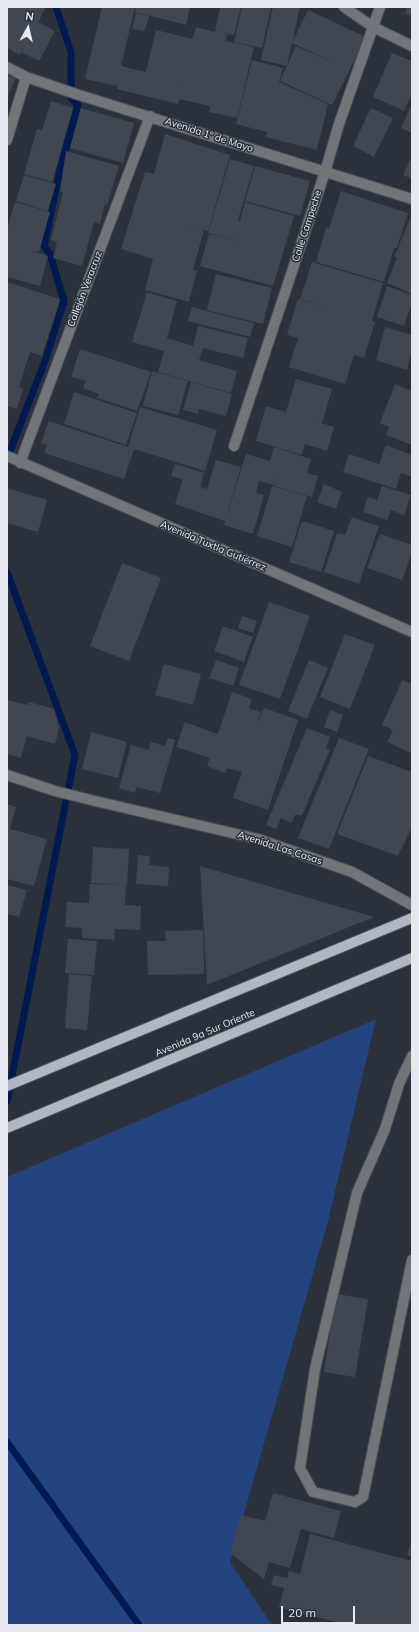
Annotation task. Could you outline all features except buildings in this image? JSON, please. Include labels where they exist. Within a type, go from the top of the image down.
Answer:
[{"type":"main road","points":[[7,1086],[412,918]]},
{"type":"main road","name":"Avenida 9a Sur Oriente","points":[[7,1128],[412,958]]},
{"type":"street","points":[[344,7],[373,27],[412,46]]},
{"type":"street","name":"Calle Campeche","points":[[234,446],[325,172],[339,124],[380,7]]},
{"type":"street","name":"Avenida 1º de Mayo","points":[[7,67],[26,77],[79,95],[412,199]]},
{"type":"street","points":[[7,140],[26,77]]},
{"type":"street","name":"Callejón Veracruz","points":[[13,460],[150,116]]},
{"type":"street","name":"Avenida Tuxtla Gutiérrez","points":[[13,460],[412,632]]},
{"type":"street","name":"Avenida Las Casas","points":[[7,775],[55,791],[258,839],[352,872],[412,904]]},
{"type":"street","points":[[412,1056],[399,1084],[385,1129],[357,1193],[315,1369],[300,1468],[313,1492],[355,1502],[363,1497],[412,1260]]},
{"type":"shaded area","points":[[376,1019],[328,1221],[230,1562],[272,1625],[7,1625],[7,1177]]},
{"type":"waterway","points":[[7,459],[46,358],[64,301],[50,254],[44,246],[60,170],[78,105],[71,98],[71,52],[56,7]]},
{"type":"waterway","points":[[7,572],[75,755],[7,1101]]},
{"type":"waterway","points":[[7,1442],[139,1625]]}]
